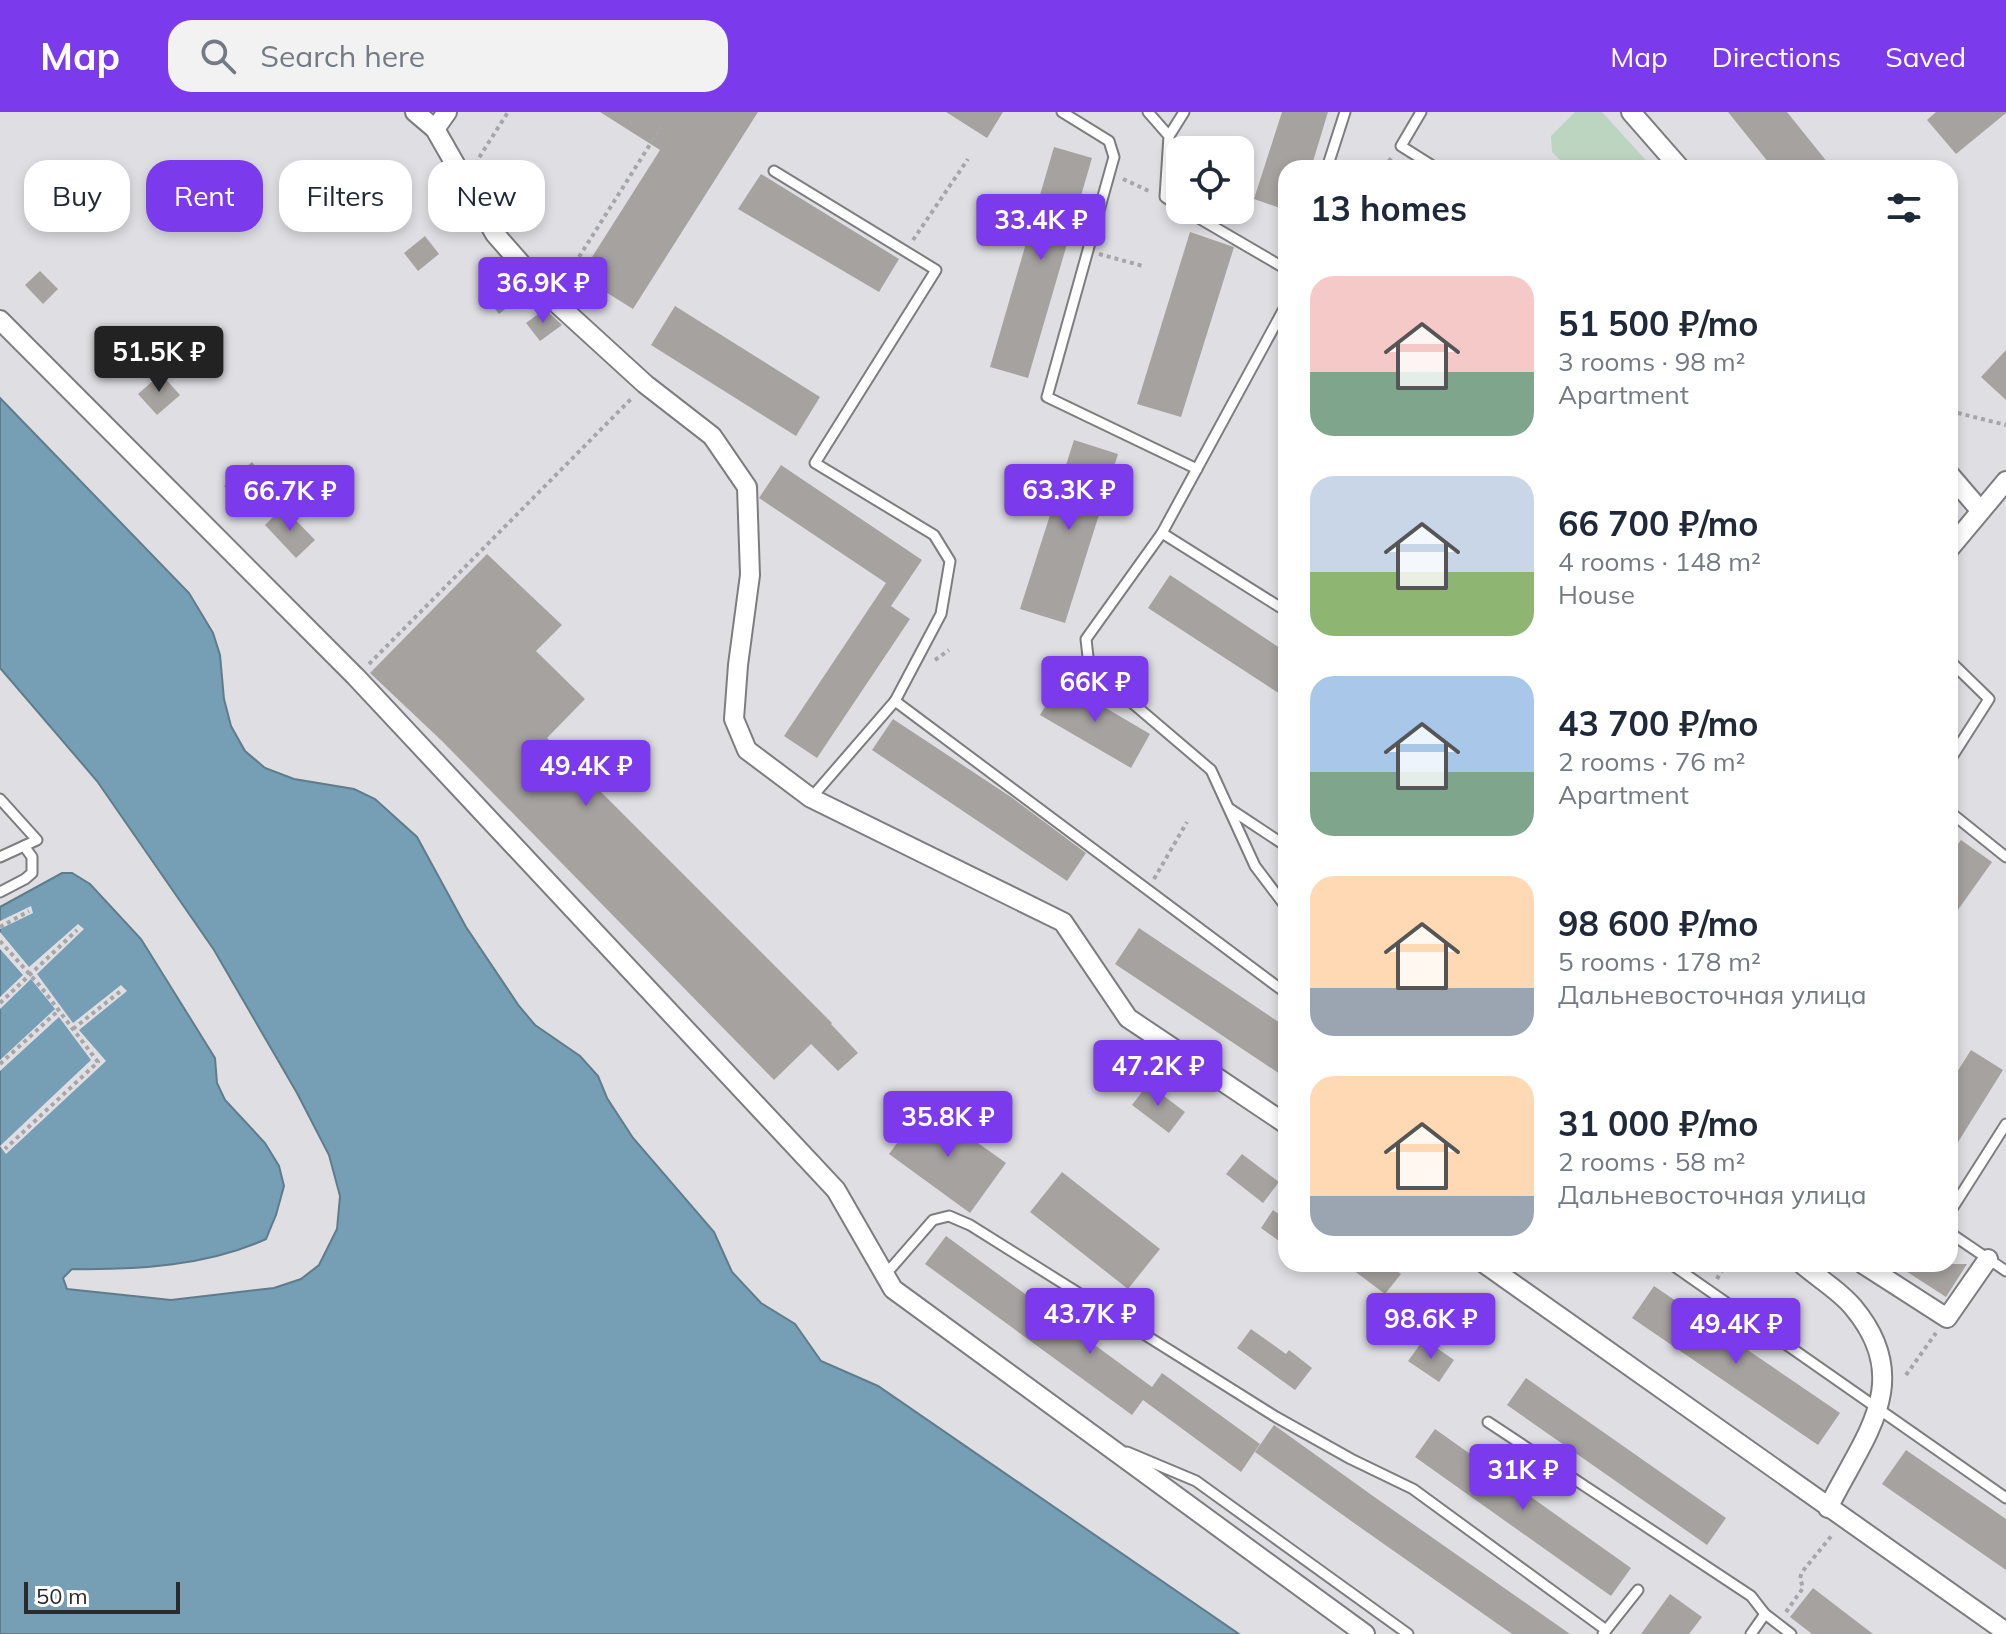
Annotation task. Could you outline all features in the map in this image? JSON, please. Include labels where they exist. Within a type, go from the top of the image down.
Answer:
[{"type":"street","points":[[415,112],[435,129],[453,160]]},
{"type":"street","points":[[435,129],[447,112]]},
{"type":"street","points":[[1631,112],[1673,160]]},
{"type":"street","points":[[494,232],[552,299],[645,384],[712,436],[747,487],[750,575],[734,719],[747,750],[811,798],[1063,922],[1128,1018],[1278,1119]]},
{"type":"street","points":[[0,320],[356,677],[836,1190],[893,1289],[1365,1634]]},
{"type":"street","points":[[1958,538],[2006,481]]},
{"type":"street","points":[[1958,484],[1980,510]]},
{"type":"street","points":[[1875,1272],[1947,1318],[1988,1259]]},
{"type":"street","points":[[1496,1272],[2006,1632]]},
{"type":"street","points":[[1811,1272],[1853,1307],[1878,1345],[1884,1377],[1880,1409],[1828,1508]]},
{"type":"lane","points":[[1062,112],[1109,141],[1114,157],[1047,397],[1197,469]]},
{"type":"lane","points":[[1148,112],[1169,136],[1184,112]]},
{"type":"lane","points":[[1330,160],[1345,112]]},
{"type":"lane","points":[[1421,112],[1401,146],[1423,160]]},
{"type":"lane","points":[[774,171],[936,270],[815,463],[934,535],[950,561],[941,614],[895,701],[811,798]]},
{"type":"lane","points":[[1165,197],[1166,182]]},
{"type":"lane","points":[[1209,224],[1278,264]]},
{"type":"lane","points":[[1278,320],[1162,533],[1086,639],[1089,666],[1211,770],[1255,866],[1278,896]]},
{"type":"lane","points":[[1162,533],[1278,606]]},
{"type":"lane","points":[[1958,669],[1989,699],[1958,747]]},
{"type":"lane","points":[[895,701],[1278,987]]},
{"type":"lane","points":[[0,799],[37,840],[0,857]]},
{"type":"lane","points":[[1228,807],[1278,841]]},
{"type":"lane","points":[[1958,818],[2006,857]]},
{"type":"lane","points":[[0,892],[32,873],[32,857],[24,846]]},
{"type":"lane","points":[[1958,1199],[2006,1124]]},
{"type":"lane","points":[[885,1275],[933,1220],[949,1216],[970,1225],[1276,1417],[1413,1489],[1605,1632],[1638,1590]]},
{"type":"lane","points":[[1958,1238],[2006,1271]]},
{"type":"lane","points":[[1683,1272],[2006,1498]]},
{"type":"lane","points":[[1488,1422],[1751,1596],[1765,1614],[1791,1634]]},
{"type":"lane","points":[[1104,1442],[1196,1481],[1408,1634]]},
{"type":"lane","points":[[1751,1634],[1765,1614]]},
{"type":"path","points":[[478,160],[508,112]]},
{"type":"path","points":[[552,299],[661,127]]},
{"type":"path","points":[[913,240],[968,159]]},
{"type":"path","points":[[1110,173],[1165,197]]},
{"type":"path","points":[[1088,251],[1143,266]]},
{"type":"path","points":[[356,677],[645,384]]},
{"type":"path","points":[[1958,413],[2006,425]]},
{"type":"path","points":[[928,664],[949,650]]},
{"type":"path","points":[[1148,890],[1187,822]]},
{"type":"path","points":[[0,927],[29,911]]},
{"type":"path","points":[[0,1003],[77,930]]},
{"type":"path","points":[[0,941],[30,974],[98,1062],[5,1149]]},
{"type":"path","points":[[73,1029],[122,990]]},
{"type":"path","points":[[0,1064],[59,1010]]},
{"type":"path","points":[[1906,1375],[1947,1318]]},
{"type":"path","points":[[1785,1612],[1803,1588],[1802,1572],[1838,1528]]},
{"type":"green space","points":[[1575,112],[1602,112],[1646,160],[1560,160],[1552,152],[1551,136]]},
{"type":"water","points":[[0,398],[189,593],[213,633],[220,655],[224,699],[231,726],[245,751],[265,768],[294,779],[354,789],[375,799],[417,837],[466,927],[519,1006],[535,1025],[580,1056],[598,1076],[607,1098],[633,1138],[714,1232],[732,1272],[761,1303],[795,1324],[821,1361],[878,1386],[1239,1634],[0,1634],[0,907],[62,873],[72,873],[90,884],[141,939],[215,1058],[217,1083],[225,1100],[265,1143],[279,1166],[284,1186],[266,1239],[196,1261],[121,1269],[72,1269],[63,1278],[67,1289],[171,1300],[274,1288],[301,1279],[319,1265],[337,1229],[340,1196],[329,1155],[297,1093],[214,950],[97,781],[0,668]]},
{"type":"pier","points":[[31,906],[33,913],[0,929],[0,921]]},
{"type":"pier","points":[[78,924],[84,929],[37,974],[73,1023],[121,985],[127,991],[79,1030],[106,1061],[6,1154],[0,1146],[91,1060],[59,1017],[0,1071],[0,1060],[55,1009],[31,979],[0,1009],[0,997],[23,975],[0,949],[0,932],[29,967]]},
{"type":"building","points":[[600,112],[758,112],[633,309],[580,276],[660,150]]},
{"type":"building","points":[[946,112],[1003,112],[987,138]]},
{"type":"building","points":[[1282,112],[1328,112],[1313,160],[1278,160],[1278,207],[1254,199]]},
{"type":"building","points":[[1728,112],[1787,112],[1826,160],[1767,160]]},
{"type":"building","points":[[1936,112],[2006,113],[1956,154],[1927,120]]},
{"type":"building","points":[[1054,147],[1092,158],[1028,378],[990,367]]},
{"type":"building","points":[[761,174],[899,259],[879,292],[738,209]]},
{"type":"building","points":[[1190,232],[1234,247],[1181,417],[1137,404]]},
{"type":"building","points":[[425,236],[439,254],[418,271],[404,253]]},
{"type":"building","points":[[40,271],[58,289],[43,304],[25,285]]},
{"type":"building","points":[[506,279],[520,297],[499,314],[485,296]]},
{"type":"building","points":[[675,306],[820,397],[796,436],[651,345]]},
{"type":"building","points":[[545,309],[562,325],[540,341],[526,323]]},
{"type":"building","points":[[2006,350],[2006,400],[1981,377]]},
{"type":"building","points":[[161,374],[180,395],[157,415],[138,394]]},
{"type":"building","points":[[1074,440],[1118,454],[1065,623],[1020,609]]},
{"type":"building","points":[[252,462],[265,478],[238,502],[224,486]]},
{"type":"building","points":[[781,465],[922,560],[891,606],[910,619],[817,758],[784,736],[886,583],[759,498]]},
{"type":"building","points":[[283,507],[315,540],[296,558],[265,525]]},
{"type":"building","points":[[487,554],[562,625],[536,651],[585,699],[547,738],[832,1023],[858,1053],[838,1071],[811,1044],[774,1080],[443,742],[370,673]]},
{"type":"building","points":[[1170,575],[1278,647],[1278,693],[1148,608]]},
{"type":"building","points":[[1060,681],[1150,734],[1131,768],[1040,715]]},
{"type":"building","points":[[893,719],[1011,797],[1086,853],[1067,881],[872,750]]},
{"type":"building","points":[[1961,840],[1992,862],[1958,910],[1958,844]]},
{"type":"building","points":[[1139,928],[1278,1022],[1278,1073],[1115,964]]},
{"type":"building","points":[[1971,1050],[2003,1070],[1958,1142],[1958,1070]]},
{"type":"building","points":[[1148,1084],[1185,1112],[1169,1133],[1132,1105]]},
{"type":"building","points":[[925,1105],[1006,1163],[970,1213],[889,1154]]},
{"type":"building","points":[[1242,1154],[1278,1183],[1263,1203],[1226,1174]]},
{"type":"building","points":[[1062,1172],[1160,1249],[1128,1289],[1030,1212]]},
{"type":"building","points":[[1273,1210],[1278,1213],[1278,1240],[1261,1228]]},
{"type":"building","points":[[946,1236],[1152,1387],[1162,1373],[1260,1444],[1241,1472],[1143,1400],[1132,1415],[925,1264]]},
{"type":"building","points":[[1958,1264],[1967,1264],[1946,1297],[1907,1272],[1958,1272]]},
{"type":"building","points":[[1356,1272],[1398,1272],[1401,1274],[1385,1294]]},
{"type":"building","points":[[1654,1286],[1840,1413],[1818,1445],[1632,1318]]},
{"type":"building","points":[[1251,1329],[1286,1354],[1289,1350],[1312,1368],[1295,1390],[1237,1348]]},
{"type":"building","points":[[1424,1339],[1454,1360],[1439,1382],[1408,1361]]},
{"type":"building","points":[[1526,1378],[1726,1518],[1707,1545],[1507,1405]]},
{"type":"building","points":[[1274,1425],[1570,1634],[1512,1634],[1354,1523],[1255,1452]]},
{"type":"building","points":[[1435,1429],[1631,1568],[1611,1596],[1415,1457]]},
{"type":"building","points":[[1906,1450],[2006,1519],[2006,1570],[1882,1484]]},
{"type":"building","points":[[1813,1588],[1873,1634],[1812,1634],[1790,1617]]},
{"type":"building","points":[[1670,1594],[1702,1617],[1689,1634],[1641,1634]]}]
